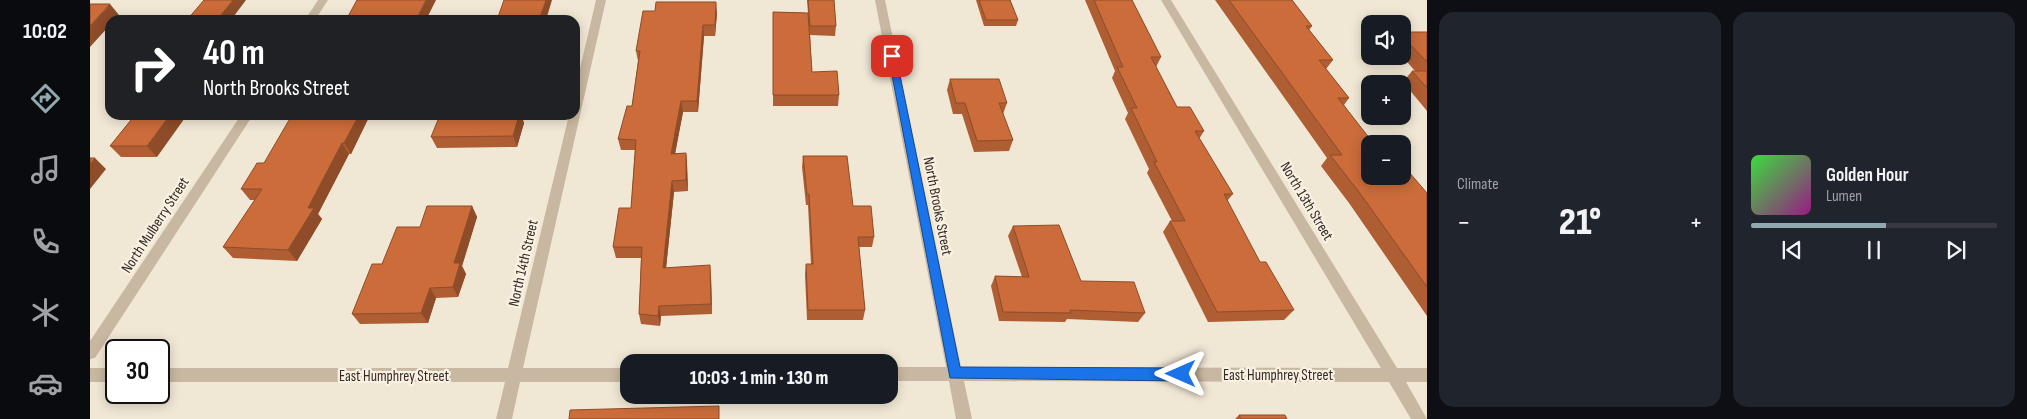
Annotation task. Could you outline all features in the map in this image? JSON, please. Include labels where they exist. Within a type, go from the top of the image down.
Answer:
[{"type":"street","points":[[313,15],[323,0]]},
{"type":"street","name":"North 14th Street","points":[[580,92],[601,0]]},
{"type":"street","name":"North Brooks Street","points":[[880,0],[964,419]]},
{"type":"street","name":"North 13th Street","points":[[1166,0],[1420,419]]},
{"type":"street","name":"North Mulberry Street","points":[[90,353],[244,120]]},
{"type":"street","name":"North 14th Street","points":[[504,419],[574,120]]},
{"type":"street","name":"East Humphrey Street","points":[[898,374],[1427,375]]},
{"type":"street","points":[[90,375],[105,375]]},
{"type":"street","name":"East Humphrey Street","points":[[170,375],[620,376]]},
{"type":"building","points":[[204,0],[233,0],[221,15],[191,15]]},
{"type":"building","points":[[357,0],[426,0],[418,15],[349,15]]},
{"type":"building","points":[[504,0],[546,0],[541,15],[499,15]]},
{"type":"building","points":[[808,0],[834,0],[836,26],[810,26]]},
{"type":"building","points":[[979,0],[1010,0],[1018,20],[986,20]]},
{"type":"building","points":[[1094,0],[1132,0],[1161,57],[1151,57],[1177,107],[1190,107],[1204,131],[1195,131],[1233,194],[1224,194],[1260,262],[1266,262],[1294,310],[1217,312],[1170,221],[1185,221],[1154,162],[1157,162],[1131,108],[1137,108],[1117,67],[1123,67]]},
{"type":"building","points":[[1229,0],[1292,0],[1312,26],[1306,26],[1333,60],[1319,60],[1349,98],[1338,98],[1367,135],[1361,135],[1361,185],[1411,185],[1411,174],[1427,193],[1427,287],[1330,155],[1342,155]]},
{"type":"building","points":[[656,2],[716,2],[715,25],[703,25],[697,101],[681,101],[671,154],[686,153],[686,180],[672,181],[663,268],[710,265],[711,304],[659,306],[658,316],[639,314],[642,247],[613,247],[619,208],[631,208],[636,140],[618,139],[627,106],[632,106],[640,51],[636,51],[643,11],[655,11]]},
{"type":"building","points":[[90,4],[110,4],[90,26]]},
{"type":"building","points":[[773,12],[808,13],[812,72],[837,71],[839,95],[773,95]]},
{"type":"building","points":[[1411,32],[1427,32],[1427,62],[1411,45]]},
{"type":"building","points":[[1412,71],[1427,71],[1427,88]]},
{"type":"building","points":[[950,79],[999,79],[1007,103],[999,103],[1013,140],[977,141],[965,103],[956,103]]},
{"type":"building","points":[[131,120],[166,120],[147,146],[110,146]]},
{"type":"building","points":[[289,120],[356,120],[308,208],[314,208],[288,250],[223,247],[262,189],[241,189],[257,163],[264,163]]},
{"type":"building","points":[[438,120],[518,120],[513,136],[431,137]]},
{"type":"building","points":[[803,156],[847,156],[853,206],[871,206],[874,237],[858,237],[865,310],[808,310],[806,264],[813,264],[809,194],[807,194]]},
{"type":"building","points":[[427,206],[472,206],[454,263],[460,263],[453,287],[430,288],[421,313],[352,314],[372,264],[382,264],[397,227],[420,227]]},
{"type":"building","points":[[1059,225],[1081,281],[1134,282],[1145,313],[1070,310],[1071,313],[1003,312],[995,276],[1029,277],[1013,226]]},
{"type":"building","points":[[719,406],[719,419],[569,419],[570,410]]},
{"type":"building","points":[[1239,415],[1285,415],[1287,419],[1241,419]]},
{"type":"route","points":[[892,56],[955,374],[1181,374]]}]
